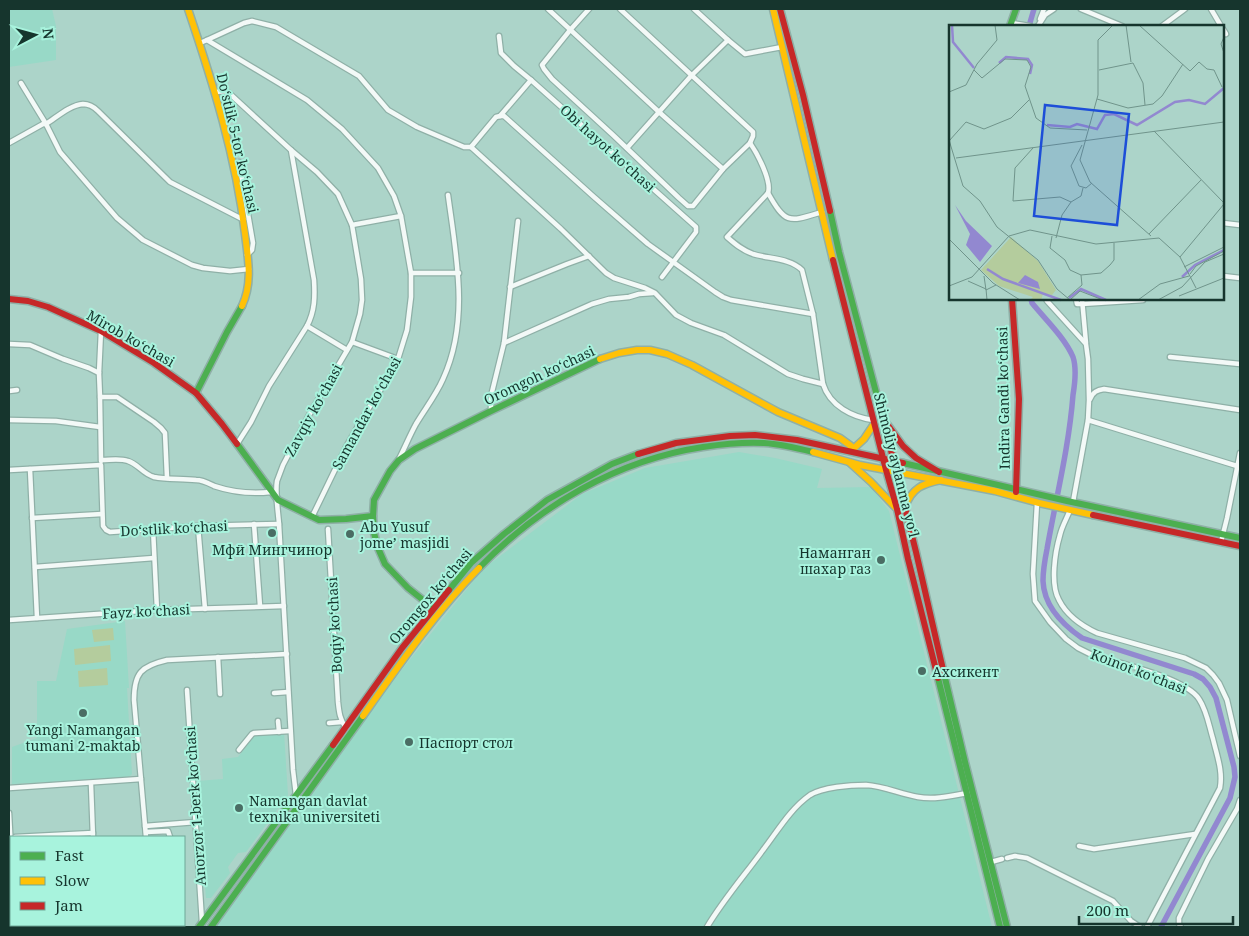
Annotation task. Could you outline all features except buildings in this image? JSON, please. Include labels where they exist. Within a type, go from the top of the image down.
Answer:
[{"type":"main road","name":"Doʻstlik 5-tor koʻchasi","points":[[188,9],[216,92],[234,166],[244,220],[249,269],[247,293],[196,393]]},
{"type":"main road","name":"Shimoliy aylanma yoʻl","points":[[773,9],[822,212],[836,253],[884,419],[965,762],[1007,927]]},
{"type":"main road","name":"Shimoliy aylanma yoʻl","points":[[780,9],[802,95],[874,422],[1000,927]]},
{"type":"main road","points":[[1013,24],[1016,9]]},
{"type":"main road","points":[[795,98],[802,95]]},
{"type":"main road","name":"Mirob koʻchasi","points":[[9,299],[28,301],[48,307],[101,331],[154,363],[196,393],[222,424],[278,500]]},
{"type":"main road","name":"Indira Gandi koʻchasi","points":[[1012,300],[1018,399],[1016,493]]},
{"type":"main road","name":"Oromgoh koʻchasi","points":[[433,608],[408,588],[385,564],[378,548],[374,533],[374,500],[390,471],[399,460],[415,449],[601,359],[637,350],[659,352],[677,358],[775,411],[844,439],[851,446],[851,451]]},
{"type":"main road","points":[[884,419],[903,446],[916,458],[939,472]]},
{"type":"main road","points":[[851,451],[868,435],[874,422]]},
{"type":"main road","name":"Oromgox ko‘chasi","points":[[201,925],[296,795],[344,724],[433,608],[472,563],[522,518],[558,493],[612,464],[676,443],[730,436],[755,435],[797,440],[851,451],[1016,493]]},
{"type":"main road","name":"Oromgox ko‘chasi","points":[[211,927],[384,685],[468,581],[510,539],[542,514],[610,474],[672,454],[702,448],[762,443],[815,452],[850,463],[1016,493]]},
{"type":"main road","points":[[850,463],[897,509]]},
{"type":"main road","points":[[905,510],[913,491],[925,484],[941,480]]},
{"type":"main road","points":[[1016,493],[1070,502],[1222,538],[1240,546]]},
{"type":"main road","points":[[1016,493],[1040,504],[1222,538],[1240,538]]},
{"type":"main road","points":[[278,500],[319,520],[327,521],[373,516]]},
{"type":"street","points":[[548,9],[723,169]]},
{"type":"street","points":[[589,9],[542,65],[544,69],[552,79],[679,198],[689,206],[693,206],[723,169],[750,143],[754,136],[753,132],[620,9]]},
{"type":"street","points":[[694,9],[745,54],[782,47]]},
{"type":"street","points":[[1038,25],[1044,9]]},
{"type":"street","points":[[1039,25],[1045,15],[1054,9]]},
{"type":"street","points":[[1081,9],[1120,25]]},
{"type":"street","points":[[1163,25],[1186,9]]},
{"type":"street","points":[[1211,9],[1220,25]]},
{"type":"street","points":[[200,43],[244,22],[252,21],[276,27],[359,76],[388,110],[417,127],[464,147],[471,147],[606,273],[614,278],[655,293],[676,315],[691,323],[724,335],[788,374],[823,384]]},
{"type":"street","name":"Obi hayot koʻchasi","points":[[499,36],[501,53],[514,66],[696,227],[696,232],[662,277]]},
{"type":"street","name":"Samandar ko‘chasi","points":[[208,40],[307,100],[342,129],[378,168],[394,196],[401,216],[411,273],[410,315],[407,330],[398,359],[346,447],[312,517]]},
{"type":"street","points":[[627,148],[691,76],[728,40]]},
{"type":"street","points":[[471,147],[531,80]]},
{"type":"street","points":[[22,83],[60,152],[116,218],[143,240],[192,265],[230,271],[249,269]]},
{"type":"street","name":"Zavqiy koʻchasi","points":[[216,92],[229,93],[317,172],[338,194],[352,225],[361,279],[362,300],[352,342],[309,415],[276,481],[290,731],[296,795]]},
{"type":"street","points":[[9,143],[42,124],[46,124],[71,108],[83,104],[89,105],[98,111],[170,182],[244,220]]},
{"type":"street","points":[[500,116],[504,116],[648,244],[723,297],[813,314]]},
{"type":"street","points":[[750,143],[767,177],[770,188],[768,193],[726,237],[740,248],[752,254],[787,262],[802,270],[813,314],[823,384],[827,395],[844,411],[874,422]]},
{"type":"street","points":[[237,444],[251,422],[269,386],[308,326],[311,318],[315,294],[314,280],[291,150]]},
{"type":"street","points":[[238,162],[253,243],[252,250],[247,255]]},
{"type":"street","points":[[768,193],[778,210],[790,219],[822,212]]},
{"type":"street","points":[[399,460],[415,426],[444,378],[456,337],[460,289],[448,195]]},
{"type":"street","points":[[352,225],[401,216]]},
{"type":"street","points":[[491,411],[491,396],[504,343],[518,222]]},
{"type":"street","points":[[1224,223],[1240,225]]},
{"type":"street","points":[[510,287],[589,256]]},
{"type":"street","points":[[411,273],[459,273]]},
{"type":"street","points":[[1224,276],[1240,278]]},
{"type":"street","points":[[504,343],[592,304],[609,299],[655,293]]},
{"type":"street","points":[[1046,300],[1086,344]]},
{"type":"street","points":[[1070,502],[1088,420],[1089,373],[1082,302],[1143,300]]},
{"type":"street","points":[[308,326],[346,350]]},
{"type":"street","name":"Doʻstlik koʻchasi","points":[[101,331],[99,373],[103,526],[108,531],[279,524]]},
{"type":"street","points":[[352,342],[398,359]]},
{"type":"street","points":[[9,344],[30,345],[99,373]]},
{"type":"street","points":[[1170,357],[1240,364]]},
{"type":"street","points":[[1089,400],[1097,391],[1104,389],[1240,410]]},
{"type":"street","points":[[9,391],[17,390]]},
{"type":"street","points":[[100,397],[117,397],[163,430],[167,478]]},
{"type":"street","points":[[9,420],[56,421],[100,427]]},
{"type":"street","points":[[1088,420],[1238,468]]},
{"type":"street","points":[[1222,538],[1240,453]]},
{"type":"street","points":[[9,470],[101,463],[119,459],[128,460],[149,475],[198,480],[214,486],[243,492],[271,492]]},
{"type":"street","points":[[30,469],[37,618]]},
{"type":"street","name":"Koinot koʻchasi","points":[[1040,504],[1033,574],[1035,602],[1050,622],[1066,639],[1078,648],[1098,657],[1179,683],[1195,693],[1200,700],[1208,722],[1218,758],[1222,780],[1220,788],[1147,927]]},
{"type":"street","points":[[1068,509],[1060,534],[1054,584],[1058,600],[1062,606],[1076,620],[1092,631],[1185,658],[1206,668],[1219,683],[1227,700],[1240,756]]},
{"type":"street","points":[[32,518],[102,514]]},
{"type":"street","points":[[254,524],[260,606]]},
{"type":"street","points":[[198,526],[205,609]]},
{"type":"street","points":[[152,529],[157,610]]},
{"type":"street","name":"Boqiy koʻchasi","points":[[328,529],[338,702],[344,724]]},
{"type":"street","points":[[34,567],[154,558]]},
{"type":"street","name":"Fayz koʻchasi","points":[[9,620],[157,610],[284,606]]},
{"type":"street","points":[[170,836],[168,831],[146,835],[134,694],[135,681],[139,674],[150,666],[167,660],[287,654]]},
{"type":"street","points":[[218,657],[220,694]]},
{"type":"street","name":"Anorzor 1-berk koʻchasi","points":[[187,690],[201,925]]},
{"type":"street","points":[[274,693],[288,692]]},
{"type":"street","points":[[278,721],[279,732]]},
{"type":"street","points":[[330,723],[344,724],[351,732]]},
{"type":"street","points":[[239,750],[254,733],[290,731]]},
{"type":"street","points":[[9,788],[141,780]]},
{"type":"street","points":[[60,836],[93,835],[91,784]]},
{"type":"street","points":[[707,927],[726,898],[786,819],[810,795],[826,789],[866,785],[925,798],[974,792]]},
{"type":"street","points":[[296,795],[302,802]]},
{"type":"street","points":[[1181,927],[1178,924],[1179,918],[1240,800]]},
{"type":"street","points":[[9,813],[12,836]]},
{"type":"street","points":[[145,826],[196,822]]},
{"type":"street","points":[[1079,846],[1094,849],[1195,834]]},
{"type":"street","points":[[991,862],[1015,856],[1027,858],[1113,901],[1131,921],[1140,927]]},
{"type":"shaded area","points":[[9,9],[52,9],[56,26],[56,60],[9,67]]},
{"type":"shaded area","points":[[739,452],[822,469],[817,488],[871,487],[889,511],[992,927],[215,927],[400,672],[483,569],[582,494],[645,468]]},
{"type":"shaded area","name":"Yangi Namangan tumani 2-maktab","points":[[125,621],[132,774],[128,778],[12,784],[12,747],[37,738],[37,681],[56,681],[67,629]]},
{"type":"shaded area","points":[[113,628],[114,640],[94,642],[92,630]]},
{"type":"shaded area","points":[[110,645],[111,661],[75,665],[74,649]]},
{"type":"shaded area","points":[[107,668],[108,685],[79,687],[78,671]]},
{"type":"shaded area","name":"Namangan davlat texnika universiteti","points":[[284,732],[288,795],[246,852],[238,853],[228,867],[230,873],[211,898],[206,898],[197,781],[223,779],[222,759],[238,757],[256,734]]},
{"type":"waterway","points":[[1029,25],[1034,9]]},
{"type":"waterway","points":[[1031,300],[1069,350],[1073,357],[1075,371],[1069,434],[1044,569],[1043,581],[1047,599],[1062,621],[1082,638],[1194,674],[1203,679],[1216,698],[1234,767],[1235,777],[1230,798],[1161,927]]},
{"type":"traffic: fast","points":[[1010,25],[1016,9]]},
{"type":"traffic: fast","points":[[830,211],[887,434]]},
{"type":"traffic: fast","points":[[196,393],[242,306]]},
{"type":"traffic: fast","points":[[433,608],[408,588],[385,564],[378,548],[374,533],[374,500],[390,471],[399,460],[415,449],[600,359]]},
{"type":"traffic: fast","points":[[237,444],[278,500],[319,520],[373,516]]},
{"type":"traffic: fast","points":[[479,568],[527,525],[554,506],[581,489],[640,463],[671,453],[734,444],[770,444],[813,452]]},
{"type":"traffic: fast","points":[[449,590],[471,563],[547,500],[612,464],[638,454]]},
{"type":"traffic: fast","points":[[903,463],[1240,538]]},
{"type":"traffic: fast","points":[[944,674],[1007,927]]},
{"type":"traffic: fast","points":[[938,678],[1000,927]]},
{"type":"traffic: fast","points":[[211,927],[363,716]]},
{"type":"traffic: fast","points":[[199,927],[333,745]]},
{"type":"traffic: slow","points":[[188,9],[215,92],[236,177],[249,270],[248,288],[242,306]]},
{"type":"traffic: slow","points":[[773,9],[833,260]]},
{"type":"traffic: slow","points":[[600,359],[637,350],[650,350],[667,354],[692,365],[778,412],[840,438],[851,446],[851,451]]},
{"type":"traffic: slow","points":[[851,451],[864,439],[874,424]]},
{"type":"traffic: slow","points":[[813,452],[860,465],[995,491],[1093,515]]},
{"type":"traffic: slow","points":[[850,463],[896,508]]},
{"type":"traffic: slow","points":[[905,507],[914,491],[928,483],[941,480]]},
{"type":"traffic: slow","points":[[363,716],[432,621],[479,568]]},
{"type":"traffic: jam","points":[[780,9],[803,95],[830,211]]},
{"type":"traffic: jam","points":[[833,260],[938,678]]},
{"type":"traffic: jam","points":[[9,299],[28,301],[48,307],[101,331],[154,363],[196,393],[237,444]]},
{"type":"traffic: jam","points":[[1012,300],[1019,399],[1016,492]]},
{"type":"traffic: jam","points":[[887,424],[903,446],[916,458],[939,472]]},
{"type":"traffic: jam","points":[[887,434],[944,674]]},
{"type":"traffic: jam","points":[[638,454],[676,443],[730,436],[755,435],[797,440],[903,463]]},
{"type":"traffic: jam","points":[[1093,515],[1240,546]]},
{"type":"traffic: jam","points":[[333,745],[402,648],[449,590]]},
{"type":"place","name":"Мфй Мингчинор","points":[[272,533]]},
{"type":"place","name":"Abu Yusuf jome’ masjidi","points":[[350,534]]},
{"type":"place","name":"Наманган шахар газ","points":[[881,560]]},
{"type":"place","name":"Ахсикент","points":[[922,671]]},
{"type":"place","name":"Yangi Namangan tumani 2-maktab","points":[[83,713]]},
{"type":"place","name":"Паспорт стол","points":[[409,742]]},
{"type":"place","name":"Namangan davlat texnika universiteti","points":[[239,808]]}]
